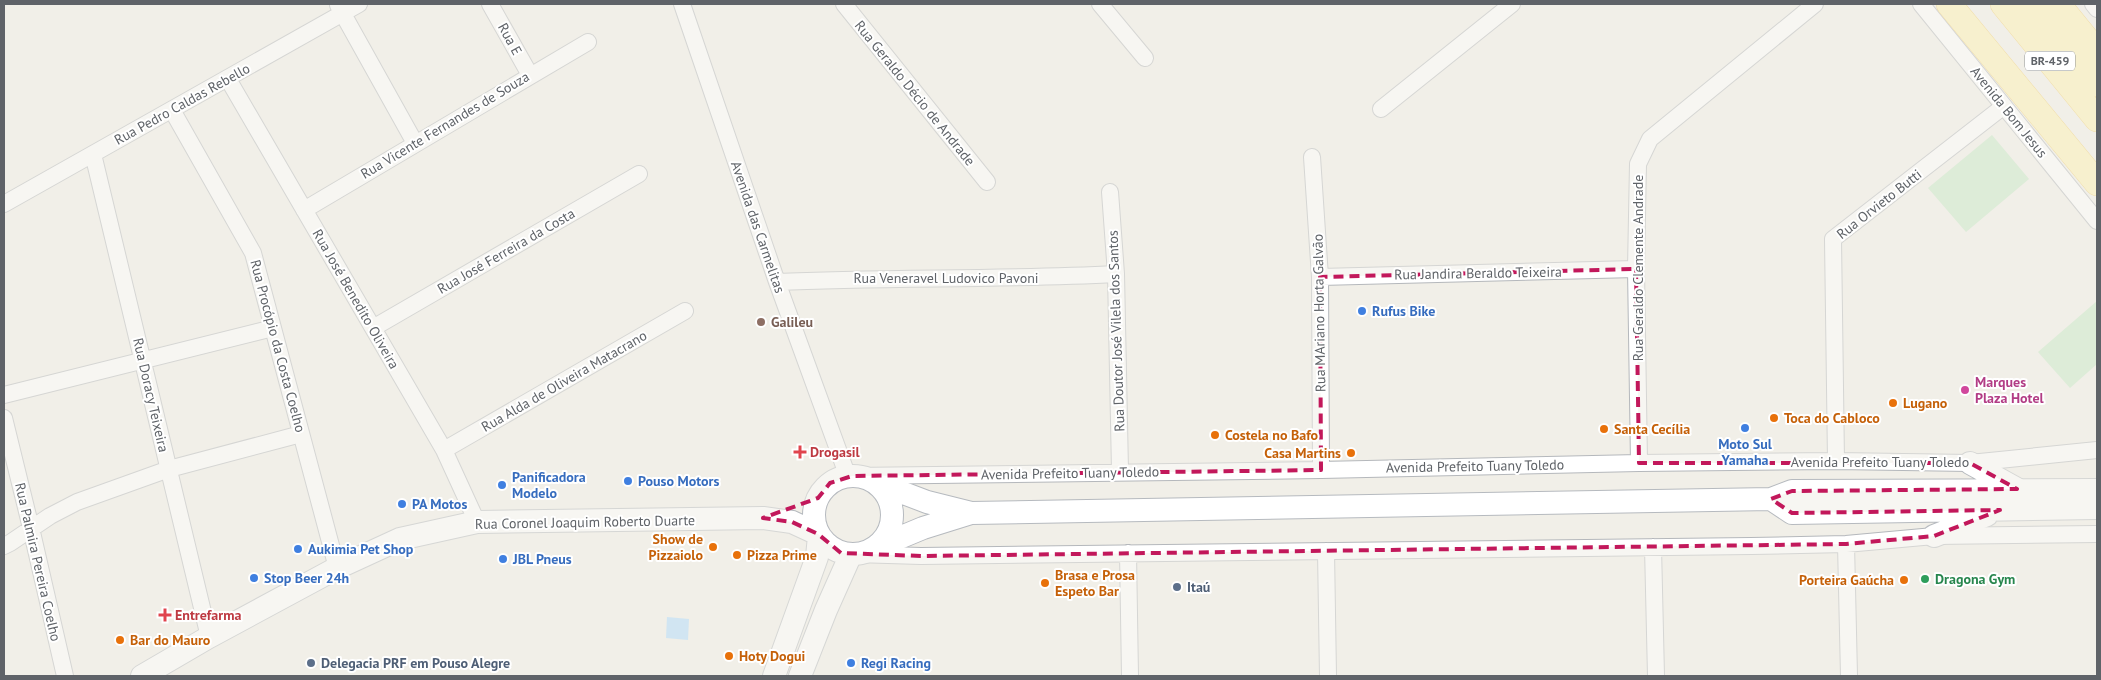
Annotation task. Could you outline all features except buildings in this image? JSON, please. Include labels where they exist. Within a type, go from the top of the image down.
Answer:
[{"type":"main road","points":[[1949,4],[2097,183]]},
{"type":"main road","name":"BR-459","points":[[2003,4],[2097,119]]},
{"type":"main road","name":"BR-459","points":[[2031,4],[2097,84]]},
{"type":"main road","points":[[2058,4],[2097,52]]},
{"type":"main road","points":[[1970,464],[2018,490]]},
{"type":"main road","points":[[774,676],[817,557],[818,535],[813,516],[818,498],[830,483],[857,478],[886,496],[891,505],[892,516],[886,536],[859,553],[826,610],[800,676]]},
{"type":"main road","name":"Avenida Prefeito Tuany Toledo","points":[[857,478],[927,502],[970,513],[1771,499],[1792,491],[2018,490],[2058,499]]},
{"type":"main road","points":[[1771,499],[1792,513],[2000,510],[2097,490]]},
{"type":"main road","name":"Rua Coronel Joaquim Roberto Duarte","points":[[763,518],[818,498]]},
{"type":"main road","points":[[2058,499],[2097,508]]},
{"type":"main road","points":[[1934,536],[2000,510]]},
{"type":"main road","name":"Avenida Prefeito Tuany Toledo","points":[[859,553],[923,528],[970,513]]},
{"type":"main road","name":"Rua Coronel Joaquim Roberto Duarte","points":[[150,674],[209,637],[337,568],[400,539],[477,522],[763,518],[792,522],[818,535]]},
{"type":"main road","points":[[818,535],[833,549],[859,553]]},
{"type":"street","name":"Rua Pedro Caldas Rebello","points":[[4,204],[228,79],[340,8],[359,4]]},
{"type":"street","name":"Rua E","points":[[490,4],[530,75]]},
{"type":"street","name":"Avenida das Carmelitas","points":[[682,4],[777,282],[857,478]]},
{"type":"street","name":"Rua Geraldo Décio de Andrade","points":[[844,4],[987,182]]},
{"type":"street","points":[[1100,4],[1145,58]]},
{"type":"street","points":[[1381,109],[1512,4]]},
{"type":"street","name":"Rua Geraldo Clemente Andrade","points":[[1639,462],[1636,269],[1638,164],[1650,139],[1815,4]]},
{"type":"street","name":"Avenida Bom Jesus","points":[[1921,4],[2097,221]]},
{"type":"street","points":[[2093,4],[2097,9]]},
{"type":"street","points":[[340,8],[415,143]]},
{"type":"street","name":"Rua Vicente Fernandes de Souza","points":[[304,210],[588,42]]},
{"type":"street","name":"Rua José Benedito Oliveira","points":[[228,79],[444,450],[477,522]]},
{"type":"street","name":"Rua Orvieto Butti","points":[[1836,461],[1833,239],[2004,106]]},
{"type":"street","name":"Rua Procópio da Costa Coelho","points":[[172,110],[253,253],[337,568]]},
{"type":"street","name":"Rua Doracy Teixeira","points":[[93,154],[209,637]]},
{"type":"street","name":"Rua MAriano Horta Galvão","points":[[1312,157],[1320,277],[1321,470]]},
{"type":"street","name":"Rua José Ferreira da Costa","points":[[373,328],[639,174]]},
{"type":"street","name":"Rua Doutor José Vilela dos Santos","points":[[1110,192],[1116,274],[1120,471]]},
{"type":"street","name":"Rua Jandira Beraldo Teixeira","points":[[1320,277],[1636,269]]},
{"type":"street","name":"Rua Veneravel Ludovico Pavoni","points":[[777,282],[866,278],[1043,278],[1116,274]]},
{"type":"street","name":"Rua Alda de Oliveira Matacrano","points":[[444,450],[685,311]]},
{"type":"street","points":[[4,395],[273,328]]},
{"type":"street","name":"Rua Palmira Pereira Coelho","points":[[4,418],[65,676]]},
{"type":"street","points":[[4,546],[50,516],[77,502],[169,469],[301,434]]},
{"type":"street","name":"Avenida Prefeito Tuany Toledo","points":[[857,478],[1120,471],[1321,470],[1639,462],[1836,461],[1970,464],[2097,450]]},
{"type":"street","points":[[859,553],[921,556],[1653,547],[1846,544],[1934,536],[2097,534]]},
{"type":"street","points":[[1846,544],[1849,676]]},
{"type":"street","points":[[1653,547],[1656,676]]},
{"type":"street","points":[[1326,551],[1328,676]]},
{"type":"street","points":[[1128,553],[1130,676]]},
{"type":"highlighted area","points":[[1636,269],[1639,463],[1970,463],[2017,489],[1792,491],[1771,499],[1792,513],[2000,510],[1934,536],[1846,544],[921,556],[841,553],[818,534],[792,522],[763,518],[818,498],[830,483],[852,476],[1321,470],[1320,277]]},
{"type":"green space","points":[[1992,135],[2029,179],[1966,232],[1928,188]]},
{"type":"green space","points":[[2097,301],[2097,364],[2070,388],[2038,352]]},
{"type":"water","points":[[667,617],[689,619],[688,640],[666,638]]},
{"type":"place","name":"Rufus Bike","points":[[1362,311]]},
{"type":"place","name":"Galileu","points":[[761,322]]},
{"type":"place","name":"Marques Plaza Hotel","points":[[1965,390]]},
{"type":"place","name":"Lugano","points":[[1893,403]]},
{"type":"place","name":"Toca do Cabloco","points":[[1774,418]]},
{"type":"place","name":"Moto Sul Yamaha","points":[[1745,428]]},
{"type":"place","name":"Santa Cecília","points":[[1604,429]]},
{"type":"place","name":"Costela no Bafo","points":[[1215,435]]},
{"type":"place","name":"Drogasil","points":[[800,452]]},
{"type":"place","name":"Casa Martins","points":[[1351,453]]},
{"type":"place","name":"Pouso Motors","points":[[628,481]]},
{"type":"place","name":"Panificadora Modelo","points":[[502,485]]},
{"type":"place","name":"PA Motos","points":[[402,504]]},
{"type":"place","name":"Show de Pizzaiolo","points":[[713,547]]},
{"type":"place","name":"Aukimia Pet Shop","points":[[298,549]]},
{"type":"place","name":"Pizza Prime","points":[[737,555]]},
{"type":"place","name":"JBL Pneus","points":[[503,559]]},
{"type":"place","name":"Stop Beer 24h","points":[[254,578]]},
{"type":"place","name":"Dragona Gym","points":[[1925,579]]},
{"type":"place","name":"Porteira Gaúcha","points":[[1904,580]]},
{"type":"place","name":"Brasa e Prosa Espeto Bar","points":[[1045,583]]},
{"type":"place","name":"Itaú","points":[[1177,587]]},
{"type":"place","name":"Entrefarma","points":[[165,615]]},
{"type":"place","name":"Bar do Mauro","points":[[120,640]]},
{"type":"place","name":"Hoty Dogui","points":[[729,656]]},
{"type":"place","name":"Delegacia PRF em Pouso Alegre","points":[[311,663]]},
{"type":"place","name":"Regi Racing","points":[[851,663]]}]
